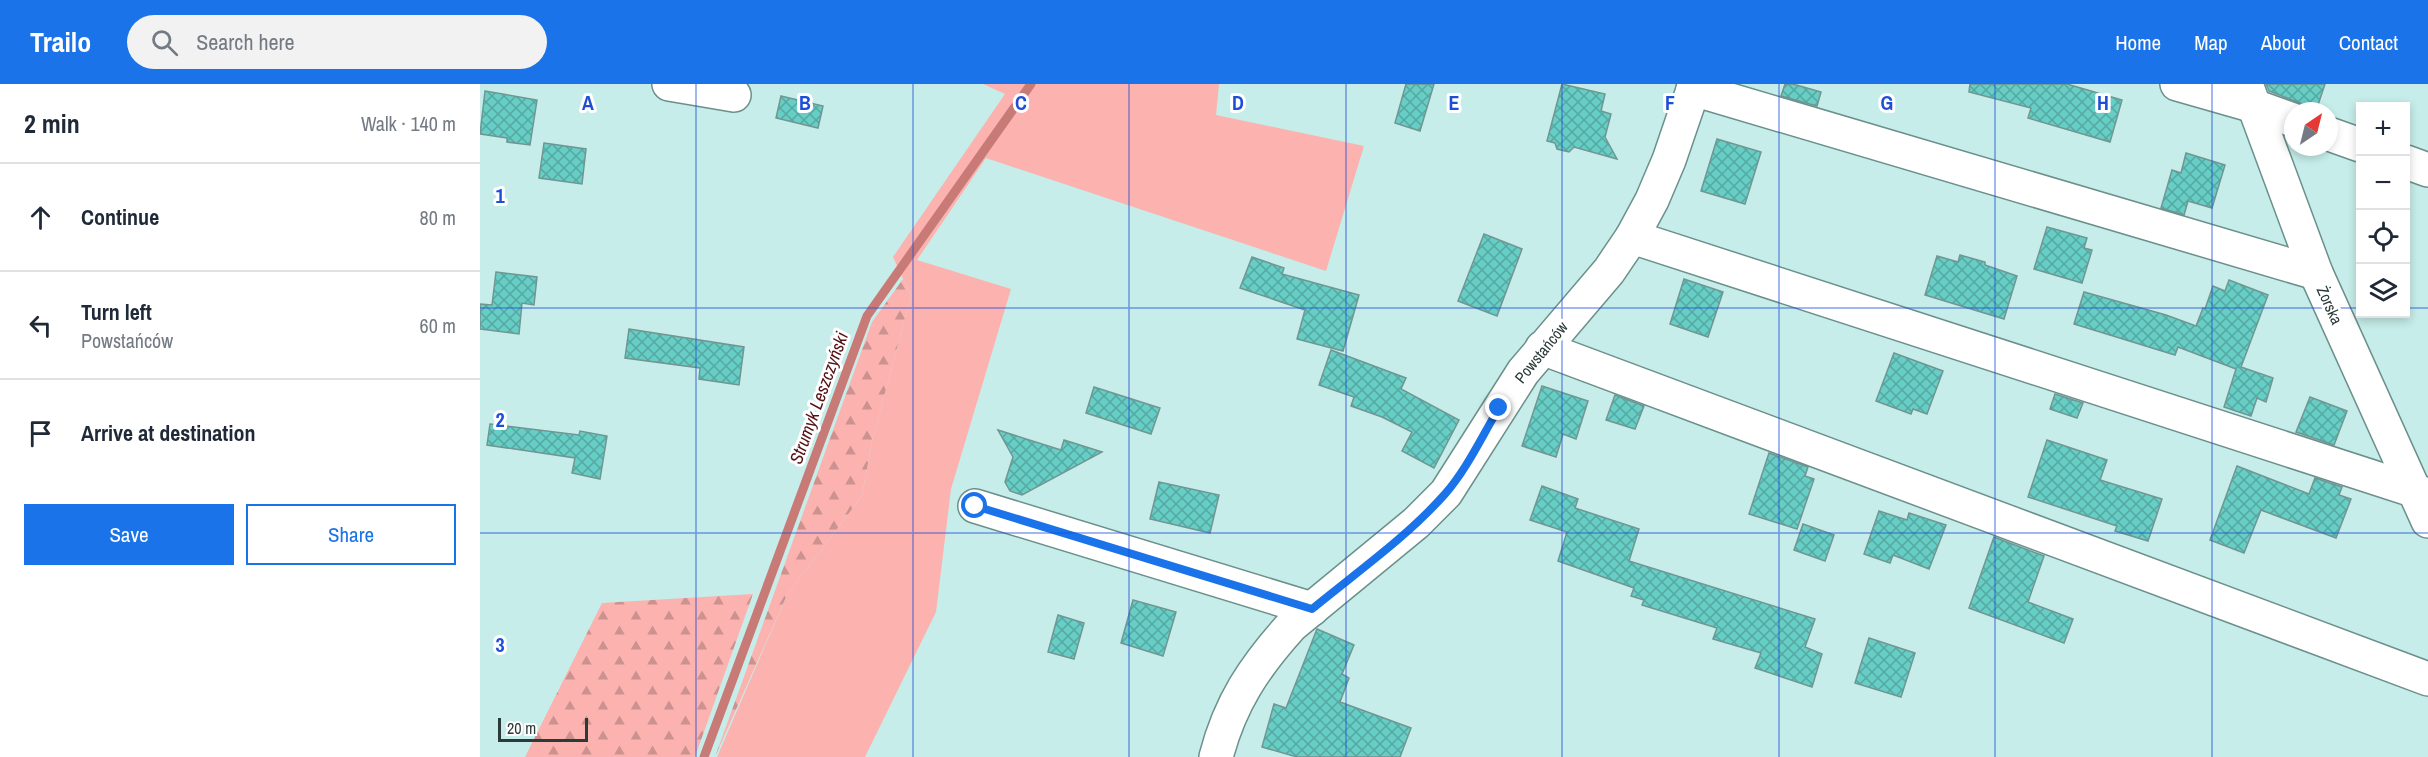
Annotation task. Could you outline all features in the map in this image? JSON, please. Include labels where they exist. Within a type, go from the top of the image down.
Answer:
[{"type":"street","points":[[669,84],[734,95]]},
{"type":"street","points":[[2177,84],[2250,95],[2284,115]]},
{"type":"street","points":[[1694,87],[2316,273]]},
{"type":"street","name":"Powstańców","points":[[1216,757],[1223,730],[1237,698],[1253,671],[1292,625],[1416,523],[1446,493],[1499,408],[1542,348],[1609,271],[1632,237],[1652,200],[1669,160],[1694,87]]},
{"type":"street","name":"Żorska","points":[[2250,95],[2316,273],[2421,493],[2428,521]]},
{"type":"street","points":[[2338,137],[2356,143]]},
{"type":"street","points":[[2410,163],[2428,170]]},
{"type":"street","points":[[1632,237],[2421,493]]},
{"type":"street","points":[[1542,348],[2428,679]]},
{"type":"street","points":[[975,506],[1312,609]]},
{"type":"green space","points":[[983,84],[1219,84],[1216,115],[1364,146],[1326,271],[986,158],[917,260],[1011,289],[951,489],[936,612],[865,757],[717,757],[787,595],[862,496],[872,441],[911,296],[893,257],[1005,94]]},
{"type":"green space","points":[[903,279],[911,296],[872,441],[862,496],[787,595],[715,757],[872,322]]},
{"type":"green space","points":[[753,594],[695,757],[525,757],[602,603]]},
{"type":"building","points":[[1406,84],[1434,84],[1420,131],[1395,123]]},
{"type":"building","points":[[1562,84],[1605,94],[1601,111],[1611,114],[1605,137],[1617,159],[1574,147],[1569,152],[1557,149],[1555,143],[1547,141]]},
{"type":"building","points":[[1785,84],[1821,92],[1817,106],[1781,96]]},
{"type":"building","points":[[1970,84],[2067,84],[2122,100],[2110,142],[2028,118],[2031,108],[1969,92]]},
{"type":"building","points":[[2266,84],[2325,84],[2319,102],[2297,102],[2269,91]]},
{"type":"building","points":[[485,91],[537,100],[530,145],[507,142],[507,138],[480,134]]},
{"type":"building","points":[[781,96],[823,106],[818,128],[776,118]]},
{"type":"building","points":[[1717,139],[1761,152],[1745,204],[1701,191]]},
{"type":"building","points":[[544,143],[586,149],[582,184],[539,178]]},
{"type":"building","points":[[2186,153],[2225,165],[2212,208],[2188,201],[2184,215],[2161,208],[2172,170],[2181,173]]},
{"type":"building","points":[[2047,227],[2087,238],[2084,248],[2092,250],[2082,283],[2034,269]]},
{"type":"building","points":[[1484,234],[1522,249],[1497,316],[1458,301]]},
{"type":"building","points":[[1960,255],[1985,262],[1985,265],[2017,276],[2004,319],[1925,295],[1937,256],[1958,262]]},
{"type":"building","points":[[1252,257],[1284,268],[1282,274],[1359,295],[1343,351],[1297,339],[1305,310],[1240,288]]},
{"type":"building","points":[[496,272],[537,277],[534,305],[522,303],[519,334],[480,329],[480,304],[492,305]]},
{"type":"building","points":[[1684,279],[1723,292],[1708,337],[1670,324]]},
{"type":"building","points":[[2229,280],[2268,295],[2241,367],[2273,378],[2266,402],[2257,398],[2251,416],[2224,407],[2236,369],[2178,347],[2175,355],[2074,324],[2084,292],[2166,315],[2196,326],[2213,286],[2225,291]]},
{"type":"building","points":[[629,329],[744,347],[739,385],[699,379],[700,368],[625,358]]},
{"type":"building","points":[[1331,350],[1406,378],[1401,389],[1459,420],[1434,468],[1402,451],[1412,432],[1382,417],[1351,406],[1354,397],[1319,385]]},
{"type":"building","points":[[1894,353],[1943,371],[1927,414],[1913,409],[1911,414],[1876,401]]},
{"type":"building","points":[[1542,386],[1588,401],[1576,439],[1563,434],[1556,457],[1522,446]]},
{"type":"building","points":[[1094,387],[1160,408],[1151,434],[1086,413]]},
{"type":"building","points":[[2055,394],[2083,403],[2077,418],[2050,409]]},
{"type":"building","points":[[1615,395],[1644,406],[1635,429],[1606,420]]},
{"type":"building","points":[[2310,397],[2347,411],[2334,445],[2296,432]]},
{"type":"building","points":[[490,424],[579,435],[580,431],[607,436],[600,479],[572,473],[575,458],[487,445]]},
{"type":"building","points":[[998,430],[1061,450],[1064,440],[1102,452],[1022,495],[1010,491],[1005,482],[1013,457]]},
{"type":"building","points":[[2047,440],[2107,460],[2100,480],[2162,499],[2148,541],[2115,531],[2117,526],[2028,497]]},
{"type":"building","points":[[1769,453],[1808,467],[1805,476],[1814,479],[1797,529],[1749,514]]},
{"type":"building","points":[[2237,466],[2309,494],[2315,478],[2342,487],[2339,495],[2351,499],[2336,538],[2261,510],[2244,553],[2210,540]]},
{"type":"building","points":[[1159,482],[1219,495],[1210,533],[1150,519]]},
{"type":"building","points":[[1542,486],[1578,499],[1575,508],[1639,529],[1629,561],[1815,619],[1805,647],[1822,654],[1812,687],[1755,668],[1761,653],[1713,639],[1717,628],[1642,605],[1644,600],[1631,596],[1634,588],[1558,561],[1567,532],[1530,520]]},
{"type":"building","points":[[1879,511],[1907,520],[1909,513],[1946,525],[1929,569],[1893,555],[1890,563],[1864,554]]},
{"type":"building","points":[[1803,524],[1834,535],[1825,561],[1794,550]]},
{"type":"building","points":[[1994,537],[2044,556],[2028,602],[2073,619],[2064,643],[1969,608]]},
{"type":"building","points":[[1133,600],[1176,612],[1163,656],[1121,643]]},
{"type":"building","points":[[1058,615],[1084,623],[1074,659],[1048,652]]},
{"type":"building","points":[[1317,629],[1354,645],[1342,674],[1349,678],[1340,702],[1411,728],[1400,757],[1297,757],[1262,747],[1274,704],[1286,708]]},
{"type":"building","points":[[1869,638],[1915,653],[1901,697],[1855,683]]},
{"type":"waterway","name":"Strumyk Leszczyński","points":[[704,757],[867,316],[1031,84]]},
{"type":"route","points":[[975,506],[1312,609],[1416,523],[1446,493],[1499,408]]}]
